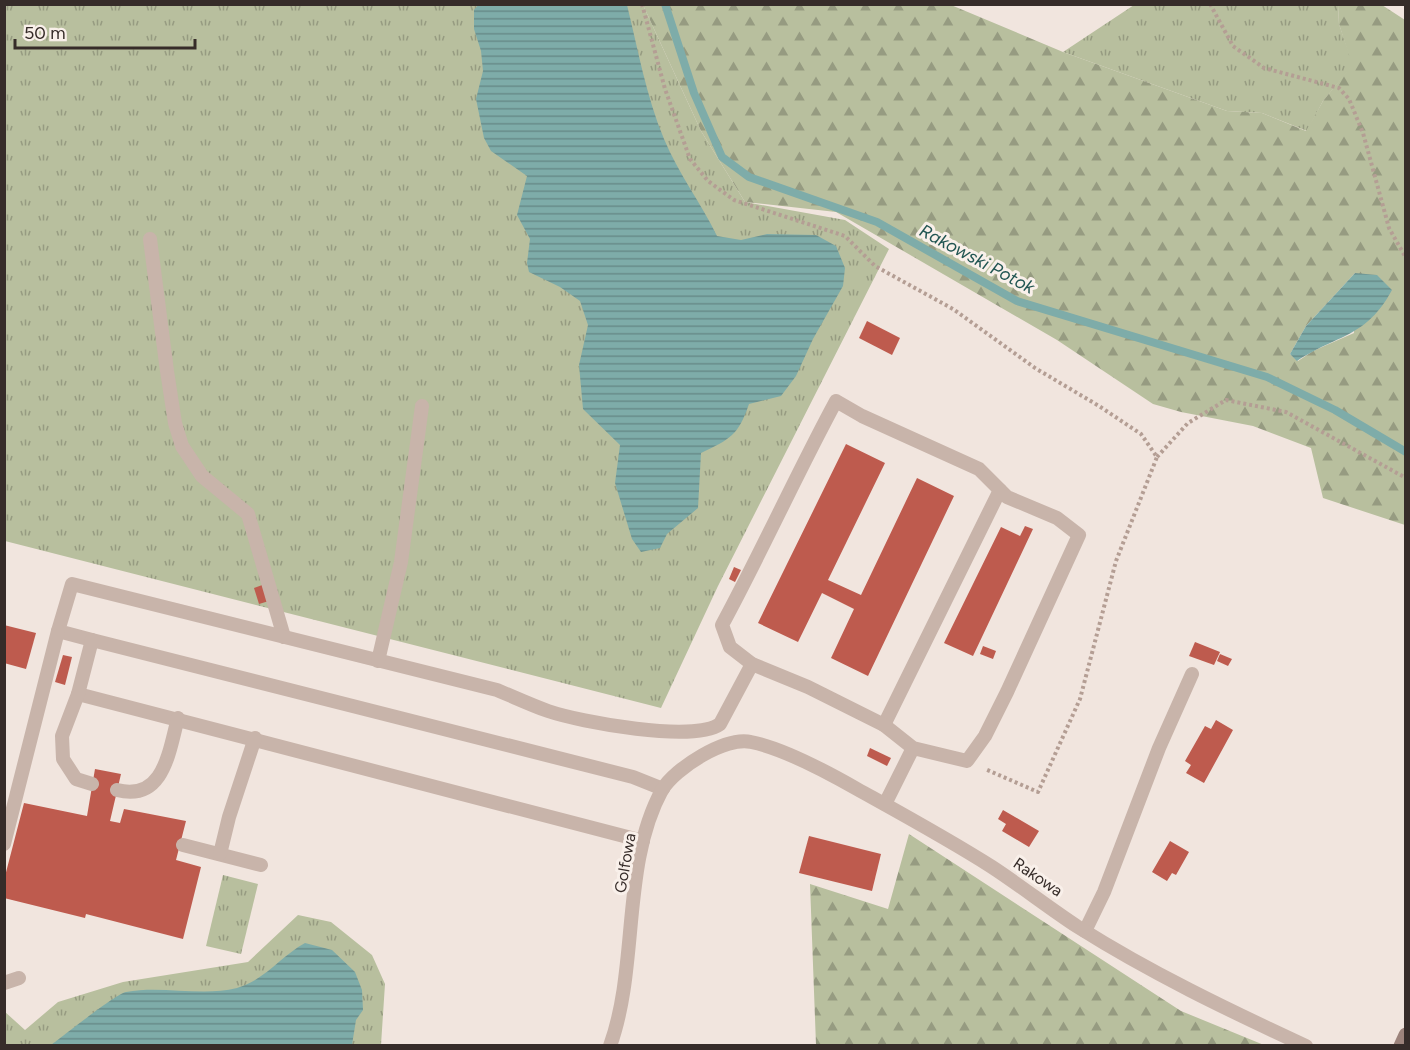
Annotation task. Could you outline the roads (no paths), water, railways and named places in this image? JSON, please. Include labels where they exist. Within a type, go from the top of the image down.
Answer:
[{"type":"street","points":[[1401,1046],[1406,1035]]},
{"type":"lane","points":[[150,239],[170,392],[182,446],[202,476],[248,514],[284,637]]},
{"type":"lane","points":[[836,401],[862,416],[979,469],[1000,490],[1007,497],[1057,518],[1079,535],[999,710],[986,736],[967,761],[913,748],[884,725],[808,687],[752,663],[730,647],[722,625],[836,401]]},
{"type":"lane","points":[[378,661],[401,562],[422,406]]},
{"type":"lane","points":[[884,725],[1000,490]]},
{"type":"lane","points":[[4,844],[72,584],[497,690],[549,711],[578,719],[633,728],[683,732],[712,730],[720,724],[752,663]]},
{"type":"lane","points":[[58,631],[621,774],[663,789]]},
{"type":"lane","points":[[92,640],[78,694],[62,736],[63,759],[76,779],[92,784]]},
{"type":"lane","points":[[1085,931],[1104,892],[1159,748],[1192,674]]},
{"type":"lane","points":[[78,694],[255,738],[643,842]]},
{"type":"lane","points":[[117,790],[130,794],[150,787],[164,770],[178,718]]},
{"type":"lane","points":[[220,854],[229,817],[255,738]]},
{"type":"lane","name":"Golfowa","points":[[610,1046],[628,950],[643,842],[663,789],[681,768],[714,749],[749,741]]},
{"type":"lane","name":"Rakowa","points":[[749,741],[819,768],[885,804],[994,868],[1085,931],[1210,1003],[1306,1046]]},
{"type":"lane","points":[[885,804],[913,748]]},
{"type":"lane","points":[[183,844],[261,865]]},
{"type":"lane","points":[[4,983],[19,978]]},
{"type":"water","points":[[479,4],[627,5],[647,89],[664,139],[717,236],[741,240],[767,234],[816,235],[836,246],[845,268],[843,286],[813,339],[796,376],[781,396],[749,404],[737,430],[726,440],[701,453],[698,508],[667,534],[660,548],[641,552],[632,539],[615,483],[620,445],[583,409],[579,365],[588,325],[580,301],[560,287],[529,272],[527,263],[530,239],[517,215],[527,176],[491,151],[484,138],[476,99],[483,71],[481,51],[474,29],[474,10]]},
{"type":"water","points":[[1355,273],[1377,275],[1392,290],[1372,318],[1350,333],[1297,361],[1290,354],[1306,326]]},
{"type":"water","points":[[305,943],[332,950],[355,972],[362,990],[363,1010],[356,1020],[352,1045],[51,1045],[121,994],[140,990],[210,991],[237,988],[264,974]]},
{"type":"waterway","name":"Rakowski Potok","points":[[665,4],[694,93],[722,157],[749,177],[877,222],[1017,301],[1267,377],[1335,410],[1406,452]]}]
